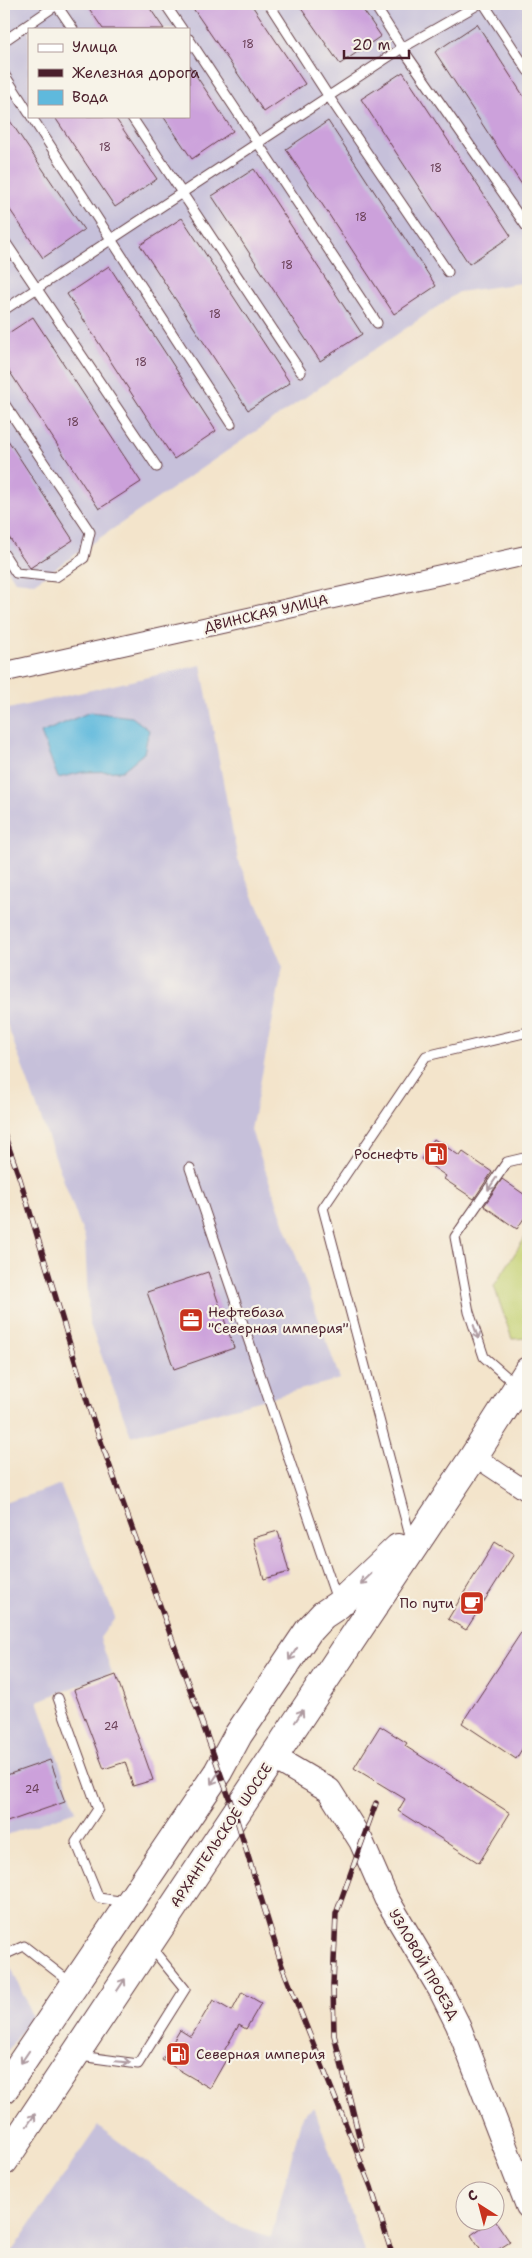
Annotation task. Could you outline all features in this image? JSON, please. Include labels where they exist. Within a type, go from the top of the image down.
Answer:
[{"type":"main road","name":"АРХАНГЕЛЬСКОЕ ШОССЕ","points":[[4,2161],[474,1456],[523,1379]]},
{"type":"main road","name":"АРХАНГЕЛЬСКОЕ ШОССЕ","points":[[4,2089],[218,1772],[238,1735],[309,1630],[438,1508]]},
{"type":"main road","points":[[331,1610],[352,1637]]},
{"type":"main road","points":[[238,1735],[273,1757]]},
{"type":"main road","points":[[122,1913],[148,1944]]},
{"type":"main road","points":[[41,2033],[74,2055]]},
{"type":"street","name":"ДВИНСКАЯ УЛИЦА","points":[[4,672],[528,555]]},
{"type":"street","points":[[474,1456],[528,1492]]},
{"type":"street","name":"УЗЛОВОЙ ПРОЕЗД","points":[[273,1757],[330,1790],[361,1841],[386,1898],[440,1989],[458,2024],[528,2206]]},
{"type":"lane","points":[[4,41],[57,4],[72,28]]},
{"type":"lane","points":[[165,4],[181,28]]},
{"type":"lane","points":[[269,4],[329,98],[448,272]]},
{"type":"lane","points":[[374,4],[402,48],[526,226]]},
{"type":"lane","points":[[4,310],[329,98],[402,48],[478,4]]},
{"type":"lane","points":[[484,4],[528,70]]},
{"type":"lane","points":[[190,40],[377,323]]},
{"type":"lane","points":[[4,74],[28,112]]},
{"type":"lane","points":[[32,118],[231,424]]},
{"type":"lane","points":[[132,118],[301,372]]},
{"type":"lane","points":[[4,240],[35,289],[156,467]]},
{"type":"lane","points":[[4,403],[90,532],[84,558],[56,577],[16,573],[4,554]]},
{"type":"lane","points":[[410,1536],[323,1208],[426,1056],[528,1032]]},
{"type":"lane","points":[[523,1379],[484,1357],[469,1312],[455,1237],[506,1162],[528,1157]]},
{"type":"lane","points":[[190,1168],[331,1610]]},
{"type":"lane","points":[[58,1698],[98,1808],[76,1842],[99,1898],[122,1913]]},
{"type":"lane","points":[[74,2055],[138,2064],[185,1989],[148,1944]]},
{"type":"lane","points":[[4,1955],[24,1946],[70,1982]]},
{"type":"shaded area","points":[[4,4],[528,4],[528,279],[521,283],[459,292],[34,583],[15,581],[4,564]]},
{"type":"shaded area","points":[[201,665],[238,860],[283,967],[251,1130],[340,1379],[131,1436],[89,1322],[85,1239],[4,1016],[4,710]]},
{"type":"shaded area","points":[[60,1485],[115,1617],[100,1638],[112,1673],[38,1701],[76,1811],[4,1836],[4,1503]]},
{"type":"shaded area","points":[[4,1950],[32,2016],[4,2056]]},
{"type":"shaded area","points":[[314,2107],[365,2254],[10,2254],[98,2126],[227,2222],[271,2237],[302,2116]]},
{"type":"green space","points":[[528,1233],[528,1338],[512,1339],[494,1286]]},
{"type":"water","points":[[90,712],[132,717],[149,730],[144,753],[122,771],[83,772],[58,778],[41,733]]},
{"type":"building","points":[[86,4],[147,4],[163,28],[102,28]]},
{"type":"building","points":[[190,4],[251,4],[305,84],[264,112]]},
{"type":"building","points":[[298,4],[359,4],[381,36],[340,64]]},
{"type":"building","points":[[477,24],[528,103],[528,194],[435,52]]},
{"type":"building","points":[[190,66],[233,131],[192,159],[164,118],[190,118]]},
{"type":"building","points":[[403,72],[511,236],[469,264],[361,99]]},
{"type":"building","points":[[4,112],[84,230],[43,258],[4,201]]},
{"type":"building","points":[[55,118],[115,118],[157,179],[115,207]]},
{"type":"building","points":[[328,121],[436,286],[394,314],[286,149]]},
{"type":"building","points":[[254,169],[362,334],[320,361],[212,196]]},
{"type":"building","points":[[182,218],[290,383],[248,410],[140,245]]},
{"type":"building","points":[[109,266],[216,431],[174,459],[67,294]]},
{"type":"building","points":[[33,317],[141,482],[99,509],[4,363],[4,336]]},
{"type":"building","points":[[4,434],[73,540],[30,568],[4,530]]},
{"type":"building","points":[[434,1139],[460,1156],[463,1152],[492,1172],[474,1199],[444,1179],[446,1176],[421,1159]]},
{"type":"building","points":[[502,1179],[528,1197],[528,1212],[517,1229],[484,1206]]},
{"type":"building","name":"Нефтебаза \"Северная империя\"","points":[[208,1272],[234,1348],[174,1369],[147,1292]]},
{"type":"building","points":[[278,1531],[289,1572],[264,1579],[253,1538]]},
{"type":"building","points":[[495,1542],[514,1554],[466,1630],[448,1619]]},
{"type":"building","points":[[528,1622],[528,1739],[516,1759],[462,1723]]},
{"type":"building","points":[[116,1675],[153,1780],[133,1786],[125,1762],[104,1769],[74,1690]]},
{"type":"building","points":[[380,1726],[407,1743],[405,1746],[510,1813],[479,1863],[398,1811],[405,1799],[354,1768]]},
{"type":"building","points":[[50,1760],[65,1802],[4,1823],[4,1776]]},
{"type":"building","points":[[242,1992],[261,2003],[246,2029],[239,2025],[221,2056],[227,2058],[210,2088],[162,2060],[180,2030],[191,2037],[213,2000],[232,2011]]},
{"type":"building","points":[[478,2230],[502,2230],[510,2242],[491,2254],[483,2254],[471,2235]]},
{"type":"railway","points":[[4,1134],[20,1179],[91,1414],[235,1814],[282,1966],[371,2187],[392,2254]]},
{"type":"railway","points":[[362,2148],[334,2035],[333,1985],[336,1914],[376,1803]]},
{"type":"place","name":"Роснефть","points":[[436,1154]]},
{"type":"place","name":"Нефтебаза \"Северная империя\"","points":[[191,1320]]},
{"type":"place","name":"По пути","points":[[472,1603]]},
{"type":"place","name":"Северная империя","points":[[178,2054]]}]
